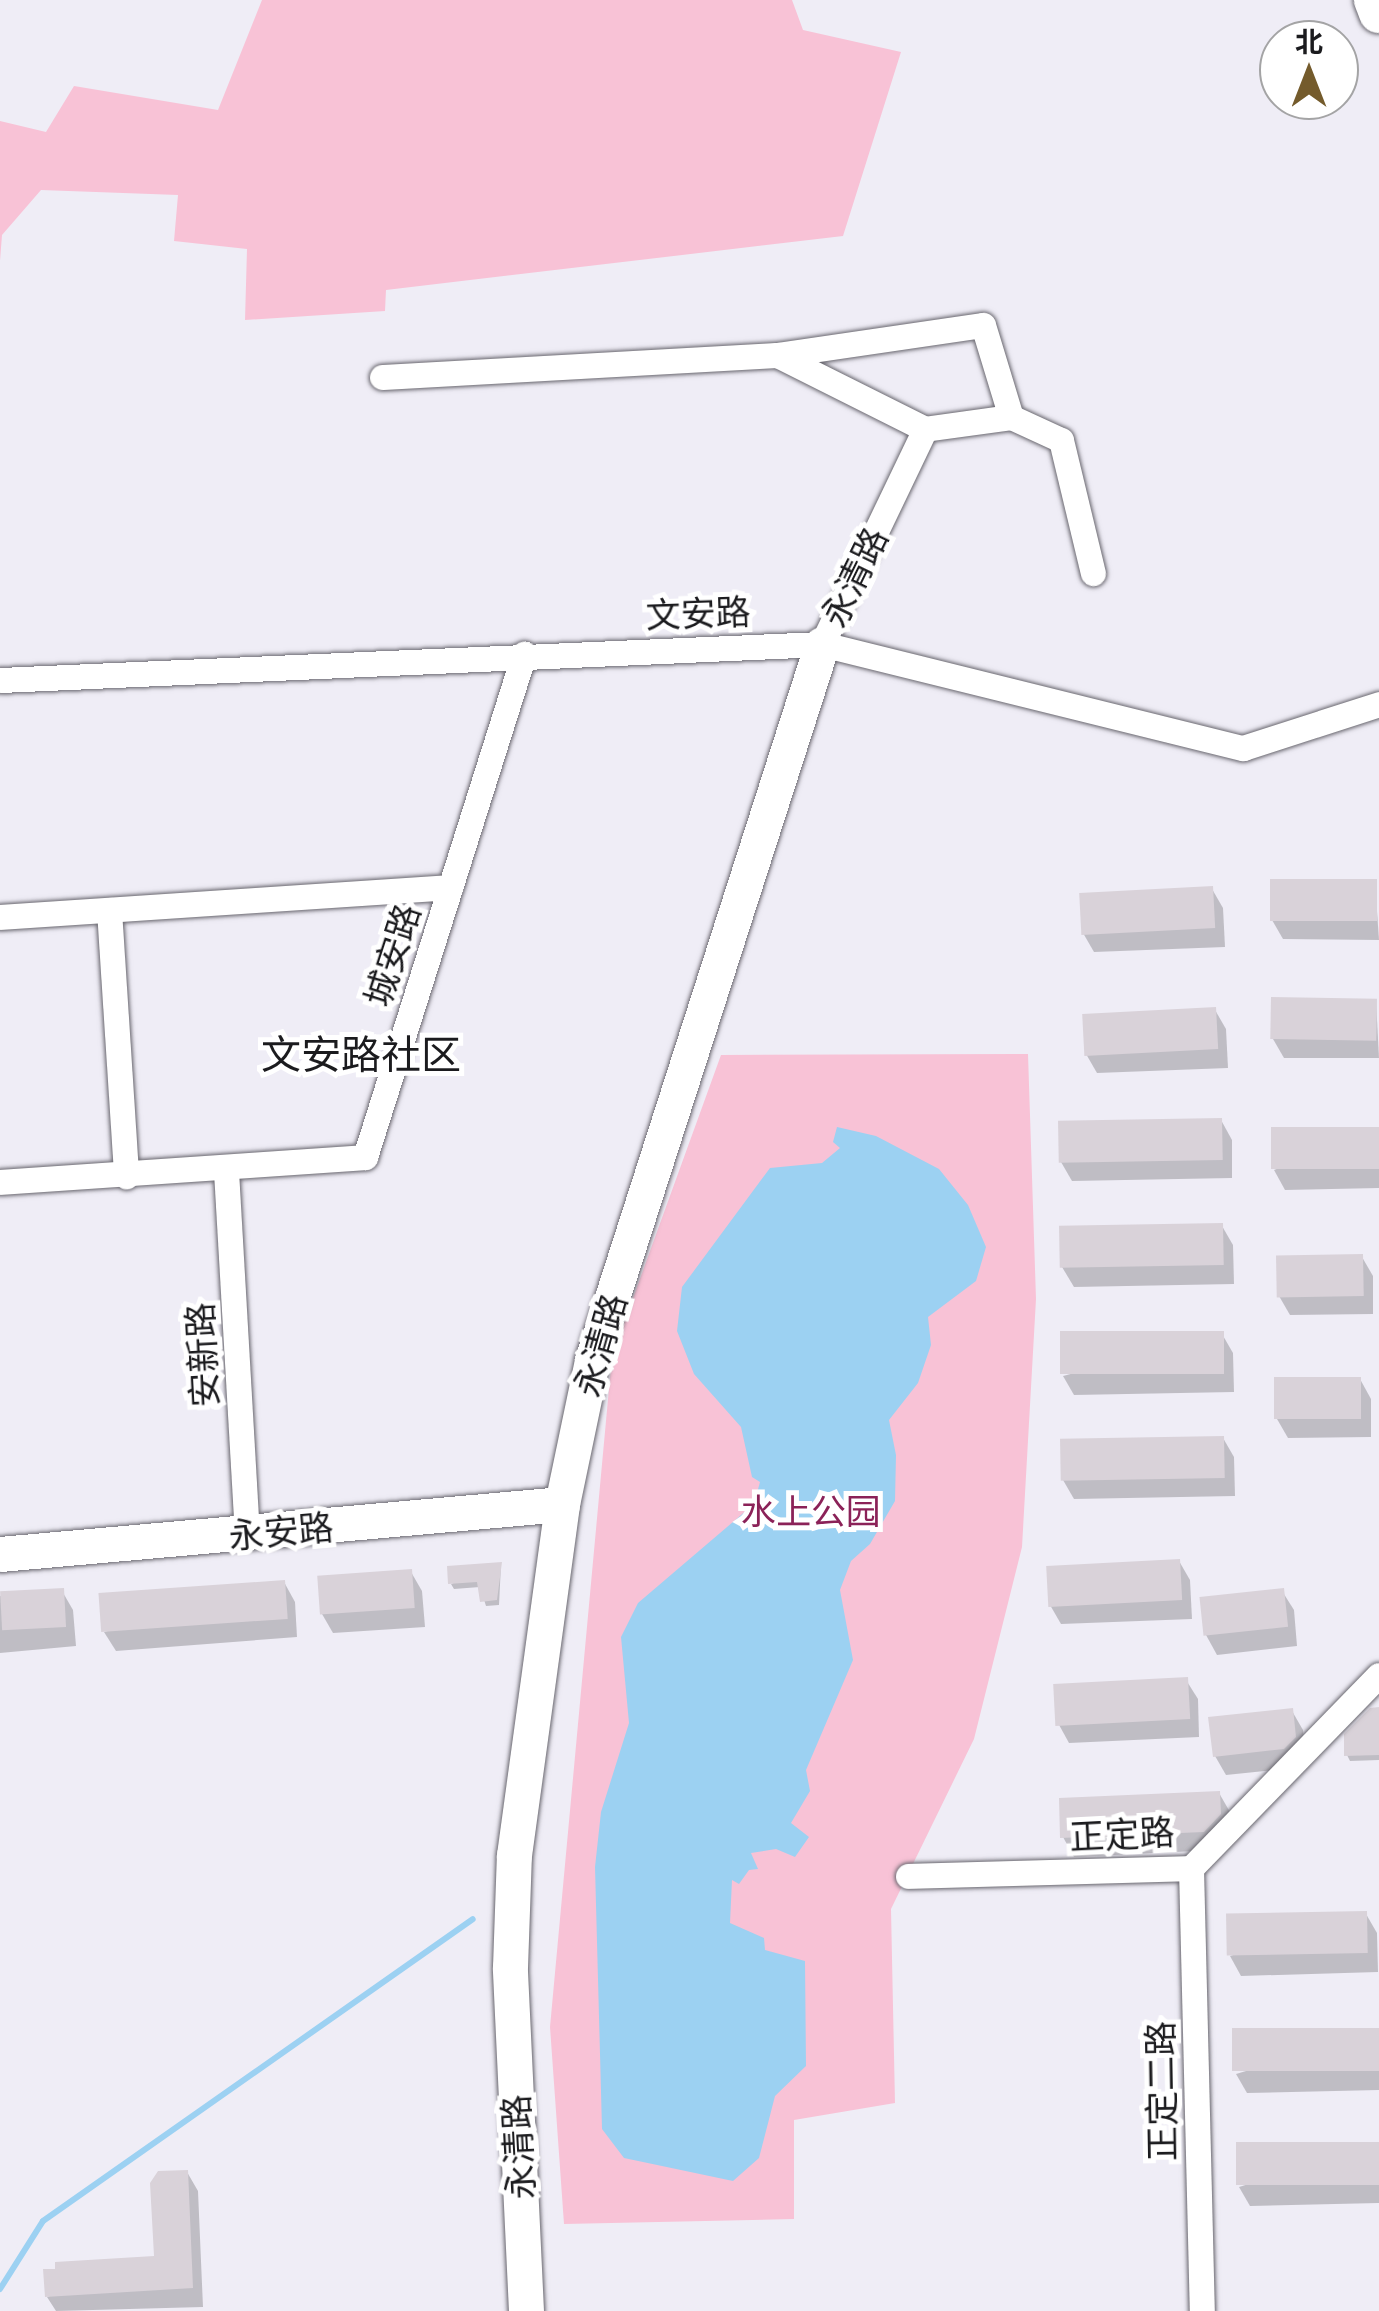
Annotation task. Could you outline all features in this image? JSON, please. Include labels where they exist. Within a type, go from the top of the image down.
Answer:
[{"type":"main road","points":[[1374,0],[1379,13]]},
{"type":"street","points":[[382,377],[777,355],[983,324],[1012,417]]},
{"type":"street","points":[[777,355],[925,429],[1012,417],[1061,440],[1094,573]]},
{"type":"street","name":"永清路","points":[[526,2311],[510,1967],[514,1855],[562,1504],[592,1360],[822,644],[925,429]]},
{"type":"street","name":"文安路","points":[[0,680],[524,654],[822,644],[1243,748],[1379,704]]},
{"type":"street","name":"城安路","points":[[0,1182],[226,1171],[365,1158],[524,654]]},
{"type":"street","points":[[0,917],[450,887]]},
{"type":"street","points":[[109,910],[126,1176]]},
{"type":"street","name":"安新路","points":[[226,1171],[247,1534]]},
{"type":"street","name":"永安路","points":[[0,1554],[562,1504]]},
{"type":"street","name":"正定路","points":[[908,1876],[1191,1868],[1379,1674]]},
{"type":"street","name":"正定二路","points":[[1191,1868],[1202,2311]]},
{"type":"green space","points":[[262,0],[792,0],[803,30],[901,52],[843,236],[386,290],[385,311],[245,320],[247,249],[174,241],[178,195],[41,190],[2,235],[0,261],[0,121],[46,132],[74,86],[218,110]]},
{"type":"green space","name":"水上公园","points":[[1028,1054],[1036,1299],[1022,1547],[974,1739],[891,1909],[895,2103],[794,2120],[794,2219],[564,2224],[550,2027],[612,1356],[721,1055]]},
{"type":"water","points":[[837,1127],[876,1136],[939,1169],[968,1205],[986,1247],[976,1281],[928,1317],[931,1345],[918,1383],[889,1420],[896,1455],[895,1501],[870,1544],[851,1561],[840,1590],[853,1660],[806,1770],[810,1791],[791,1823],[809,1837],[795,1857],[776,1849],[751,1853],[758,1869],[749,1870],[739,1884],[732,1880],[730,1923],[764,1938],[765,1950],[805,1961],[806,2066],[775,2096],[759,2158],[733,2181],[624,2158],[602,2129],[595,1867],[601,1812],[629,1723],[621,1637],[638,1603],[754,1504],[760,1482],[752,1477],[741,1427],[694,1374],[677,1331],[682,1287],[770,1168],[822,1163],[840,1148],[833,1142]]},
{"type":"building","points":[[1270,879],[1377,879],[1377,921],[1270,921]]},
{"type":"building","points":[[1213,886],[1215,928],[1081,935],[1079,893]]},
{"type":"building","points":[[1271,997],[1377,999],[1376,1041],[1270,1039]]},
{"type":"building","points":[[1216,1007],[1218,1049],[1084,1056],[1082,1014]]},
{"type":"building","points":[[1222,1118],[1223,1160],[1059,1163],[1058,1121]]},
{"type":"building","points":[[1271,1127],[1379,1127],[1379,1169],[1271,1169]]},
{"type":"building","points":[[1223,1223],[1224,1265],[1060,1268],[1059,1226]]},
{"type":"building","points":[[1363,1254],[1364,1296],[1277,1298],[1276,1256]]},
{"type":"building","points":[[1060,1331],[1224,1331],[1224,1374],[1060,1374]]},
{"type":"building","points":[[1274,1377],[1361,1377],[1361,1419],[1274,1419]]},
{"type":"building","points":[[1224,1436],[1225,1478],[1061,1481],[1060,1439]]},
{"type":"building","points":[[1180,1559],[1182,1600],[1048,1607],[1046,1566]]},
{"type":"building","points":[[502,1562],[497,1600],[480,1602],[477,1582],[448,1584],[447,1566]]},
{"type":"building","points":[[412,1569],[415,1608],[320,1615],[317,1576]]},
{"type":"building","points":[[285,1580],[288,1619],[101,1632],[98,1593]]},
{"type":"building","points":[[64,1588],[66,1627],[2,1630],[0,1591]]},
{"type":"building","points":[[1284,1588],[1288,1627],[1204,1636],[1199,1597]]},
{"type":"building","points":[[1188,1677],[1190,1719],[1055,1726],[1053,1684]]},
{"type":"building","points":[[1379,1707],[1379,1755],[1344,1756],[1344,1734],[1370,1708]]},
{"type":"building","points":[[1293,1708],[1296,1737],[1284,1749],[1213,1757],[1208,1717]]},
{"type":"building","points":[[1220,1791],[1221,1814],[1204,1832],[1060,1838],[1059,1798]]},
{"type":"building","points":[[1367,1911],[1368,1953],[1227,1955],[1226,1913]]},
{"type":"building","points":[[1232,2028],[1379,2028],[1379,2071],[1232,2071]]},
{"type":"building","points":[[1236,2142],[1379,2142],[1379,2185],[1236,2185]]},
{"type":"building","points":[[188,2170],[193,2288],[45,2297],[43,2269],[55,2269],[55,2262],[154,2256],[150,2183],[158,2171]]},
{"type":"waterway","points":[[0,2289],[43,2221],[473,1919]]},
{"type":"district","name":"文安路社区","points":[[361,1055]]}]
